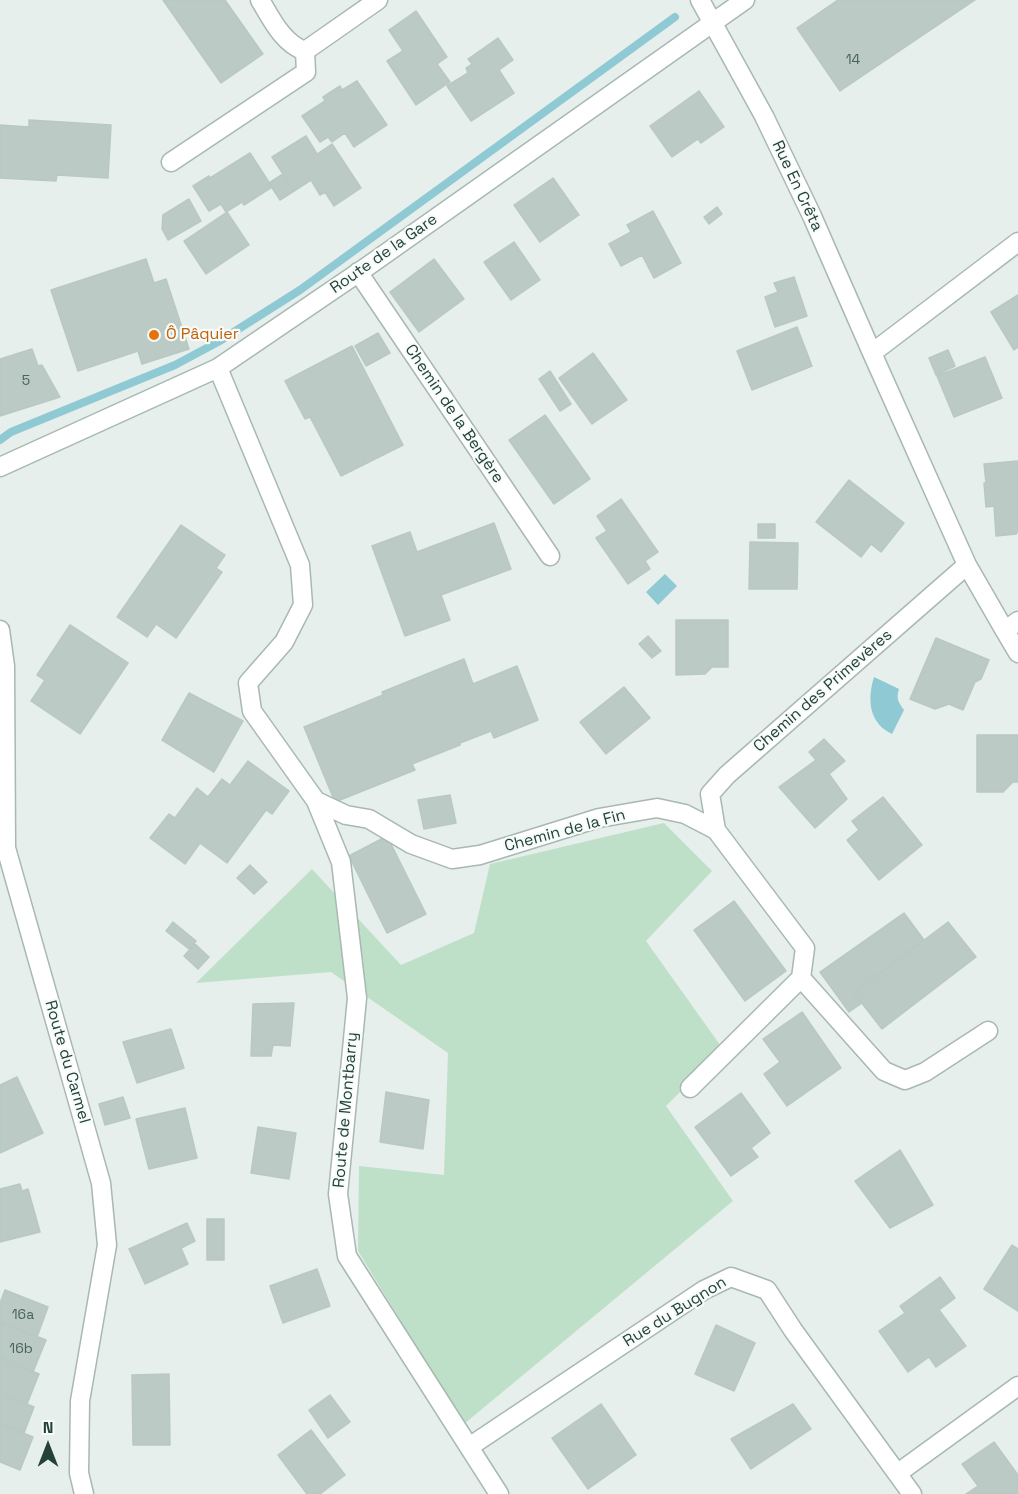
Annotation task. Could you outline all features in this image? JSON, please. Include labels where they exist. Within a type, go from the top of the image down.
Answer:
[{"type":"street","points":[[260,0],[280,32],[297,49],[305,51],[378,0]]},
{"type":"street","name":"Rue En Crêta","points":[[700,0],[764,116],[813,216],[967,565],[1011,626]]},
{"type":"street","name":"Route de la Gare","points":[[0,468],[218,368],[745,0]]},
{"type":"street","points":[[171,162],[306,72],[305,51]]},
{"type":"street","points":[[872,353],[1018,242]]},
{"type":"street","name":"Chemin de la Bergère","points":[[358,272],[550,556]]},
{"type":"street","name":"Route de Montbarry","points":[[218,368],[300,565],[303,605],[284,642],[248,683],[252,711],[316,801],[342,862],[357,998],[338,1194],[347,1256],[499,1494]]},
{"type":"street","name":"Chemin des Primevères","points":[[716,830],[710,794],[727,775],[967,565]]},
{"type":"street","points":[[1011,626],[1018,653]]},
{"type":"street","name":"Route du Carmel","points":[[0,630],[4,666],[6,848],[101,1183],[107,1245],[80,1401],[79,1473],[84,1494]]},
{"type":"street","name":"Chemin de la Fin","points":[[316,801],[346,815],[369,819],[411,844],[452,859],[480,855],[599,818],[657,808],[685,814],[716,830],[805,948],[801,978]]},
{"type":"street","points":[[690,1088],[801,978],[884,1071],[905,1080],[925,1072],[988,1031]]},
{"type":"street","name":"Rue du Bugnon","points":[[469,1447],[704,1290],[731,1276],[767,1290],[912,1494]]},
{"type":"street","points":[[898,1473],[1018,1386]]},
{"type":"green space","points":[[664,823],[712,871],[646,941],[723,1049],[666,1106],[733,1201],[464,1424],[358,1251],[359,1166],[444,1175],[448,1053],[331,972],[196,983],[312,869],[401,965],[474,933],[490,864]]},
{"type":"water","points":[[665,574],[677,586],[658,605],[646,592]]},
{"type":"water","points":[[874,677],[899,689],[898,700],[904,710],[892,734],[878,724],[874,717],[871,694]]},
{"type":"building","points":[[163,0],[225,0],[263,54],[221,83]]},
{"type":"building","points":[[838,0],[975,0],[840,91],[797,28]]},
{"type":"building","points":[[416,11],[447,57],[437,64],[450,82],[416,105],[387,61],[403,51],[389,30]]},
{"type":"building","points":[[498,38],[513,60],[499,70],[514,93],[471,121],[447,86],[468,73],[466,68],[472,64],[468,59]]},
{"type":"building","points":[[357,81],[387,125],[354,147],[345,133],[332,142],[328,137],[320,142],[302,116],[325,101],[323,97],[340,86],[342,90]]},
{"type":"building","points":[[699,91],[724,127],[701,143],[698,139],[672,157],[650,126]]},
{"type":"building","points":[[29,120],[111,125],[108,178],[57,175],[56,181],[0,178],[0,125],[29,127]]},
{"type":"building","points":[[306,136],[317,154],[332,144],[361,188],[334,206],[325,192],[320,195],[311,180],[294,191],[272,157]]},
{"type":"building","points":[[250,153],[272,187],[244,205],[242,202],[226,212],[221,204],[209,211],[193,186]]},
{"type":"building","points":[[283,174],[294,191],[280,200],[269,183]]},
{"type":"building","points":[[553,178],[579,215],[540,242],[514,205]]},
{"type":"building","points":[[189,199],[201,221],[168,240],[162,229],[163,215]]},
{"type":"building","points":[[717,207],[722,214],[709,224],[704,217]]},
{"type":"building","points":[[653,211],[681,263],[654,278],[642,255],[621,266],[609,244],[631,232],[627,225]]},
{"type":"building","points":[[227,212],[249,245],[206,274],[184,241]]},
{"type":"building","points":[[514,242],[540,280],[511,300],[484,262]]},
{"type":"building","points":[[146,259],[154,283],[166,279],[189,349],[142,364],[138,351],[78,371],[51,290]]},
{"type":"building","points":[[434,259],[464,299],[419,332],[390,292]]},
{"type":"building","points":[[794,277],[807,316],[775,327],[765,297],[778,292],[774,283]]},
{"type":"building","points":[[1018,295],[1018,347],[1014,350],[991,312]]},
{"type":"building","points":[[797,327],[812,366],[752,390],[737,351]]},
{"type":"building","points":[[378,333],[390,353],[366,366],[355,346]]},
{"type":"building","points":[[352,346],[403,445],[341,476],[310,417],[305,419],[285,381]]},
{"type":"building","points":[[32,349],[38,366],[42,365],[60,397],[0,416],[0,359]]},
{"type":"building","points":[[948,350],[955,366],[936,375],[929,358]]},
{"type":"building","points":[[593,353],[627,400],[592,424],[559,378]]},
{"type":"building","points":[[985,357],[1002,398],[954,417],[937,376]]},
{"type":"building","points":[[550,371],[571,404],[560,411],[539,379]]},
{"type":"building","points":[[545,415],[590,479],[554,504],[509,440]]},
{"type":"building","points":[[1018,461],[1018,531],[1016,534],[996,536],[994,506],[986,507],[984,464]]},
{"type":"building","points":[[849,480],[904,523],[881,552],[871,544],[861,557],[816,522]]},
{"type":"building","points":[[621,499],[658,552],[645,561],[650,569],[628,584],[596,538],[607,531],[597,516]]},
{"type":"building","points":[[494,523],[511,569],[441,595],[450,620],[405,636],[372,546],[410,532],[417,552]]},
{"type":"building","points":[[758,524],[775,524],[775,538],[758,538]]},
{"type":"building","points":[[181,525],[225,555],[216,568],[222,572],[176,638],[156,624],[147,637],[117,617]]},
{"type":"building","points":[[750,542],[798,543],[797,589],[749,589]]},
{"type":"building","points":[[676,620],[728,620],[728,667],[712,667],[705,674],[676,675]]},
{"type":"building","points":[[70,625],[128,663],[80,734],[31,701],[45,680],[37,675]]},
{"type":"building","points":[[648,636],[661,651],[652,658],[639,644]]},
{"type":"building","points":[[936,638],[989,660],[981,679],[975,682],[963,710],[949,704],[935,709],[910,699]]},
{"type":"building","points":[[464,659],[473,684],[517,666],[538,720],[494,738],[491,731],[460,743],[460,745],[412,764],[415,770],[335,802],[304,727]]},
{"type":"building","points":[[624,687],[650,718],[606,754],[580,722]]},
{"type":"building","points":[[189,693],[243,721],[214,772],[162,740]]},
{"type":"building","points":[[977,735],[1018,735],[1018,782],[1013,782],[1003,792],[977,792]]},
{"type":"building","points":[[824,739],[845,761],[829,774],[847,799],[815,828],[779,787],[816,760],[809,752]]},
{"type":"building","points":[[248,761],[289,791],[272,814],[266,810],[227,863],[200,843],[185,864],[150,838],[169,814],[175,818],[197,788],[208,797],[222,779],[230,785]]},
{"type":"building","points":[[450,795],[456,823],[424,829],[418,800]]},
{"type":"building","points":[[883,797],[922,845],[879,880],[847,840],[859,830],[852,821]]},
{"type":"building","points":[[387,836],[426,914],[387,933],[349,856]]},
{"type":"building","points":[[250,865],[267,882],[254,894],[237,878]]},
{"type":"building","points":[[734,901],[786,971],[745,1001],[694,930]]},
{"type":"building","points":[[904,913],[924,940],[854,993],[862,1003],[849,1012],[820,972]]},
{"type":"building","points":[[173,922],[196,941],[189,949],[166,931]]},
{"type":"building","points":[[948,922],[976,957],[882,1029],[854,993]]},
{"type":"building","points":[[195,944],[209,957],[198,969],[184,956]]},
{"type":"building","points":[[294,1003],[290,1046],[273,1045],[271,1056],[251,1056],[253,1004]]},
{"type":"building","points":[[802,1012],[841,1068],[787,1106],[764,1074],[780,1062],[763,1039]]},
{"type":"building","points":[[171,1029],[184,1068],[137,1083],[123,1042]]},
{"type":"building","points":[[17,1077],[43,1133],[0,1153],[0,1085]]},
{"type":"building","points":[[386,1092],[429,1100],[423,1149],[380,1142]]},
{"type":"building","points":[[741,1093],[770,1133],[751,1148],[758,1157],[731,1176],[695,1127]]},
{"type":"building","points":[[123,1097],[130,1118],[105,1125],[99,1104]]},
{"type":"building","points":[[185,1108],[197,1158],[149,1169],[136,1119]]},
{"type":"building","points":[[258,1127],[296,1133],[289,1179],[251,1173]]},
{"type":"building","points":[[900,1150],[933,1205],[890,1228],[855,1181]]},
{"type":"building","points":[[20,1184],[22,1191],[28,1189],[40,1232],[0,1242],[0,1189]]},
{"type":"building","points":[[207,1219],[224,1219],[224,1260],[207,1260]]},
{"type":"building","points":[[187,1223],[195,1241],[181,1248],[188,1264],[145,1284],[129,1249]]},
{"type":"building","points":[[1012,1245],[1018,1249],[1018,1311],[984,1289]]},
{"type":"building","points":[[317,1269],[330,1306],[283,1323],[270,1286]]},
{"type":"building","points":[[940,1277],[955,1298],[939,1310],[966,1346],[936,1367],[929,1357],[908,1372],[879,1331],[905,1313],[900,1306]]},
{"type":"building","points":[[5,1290],[48,1307],[37,1337],[2,1323],[0,1327],[0,1303]]},
{"type":"building","points":[[2,1323],[46,1340],[33,1372],[0,1358]]},
{"type":"building","points":[[716,1325],[755,1343],[734,1391],[695,1374]]},
{"type":"building","points":[[0,1358],[39,1374],[27,1404],[0,1393]]},
{"type":"building","points":[[169,1374],[170,1445],[133,1445],[132,1375]]},
{"type":"building","points":[[0,1393],[34,1407],[24,1433],[0,1424]]},
{"type":"building","points":[[330,1395],[350,1422],[328,1438],[309,1410]]},
{"type":"building","points":[[601,1404],[636,1455],[588,1489],[552,1438]]},
{"type":"building","points":[[793,1404],[811,1429],[751,1469],[731,1439]]},
{"type":"building","points":[[0,1424],[33,1437],[20,1470],[0,1462]]},
{"type":"building","points":[[311,1430],[345,1475],[320,1494],[307,1494],[278,1455]]},
{"type":"building","points":[[994,1442],[1018,1475],[1018,1494],[966,1494],[978,1486],[962,1464]]},
{"type":"waterway","points":[[0,440],[11,432],[175,365],[218,342],[300,290],[675,17]]},
{"type":"place","name":"Ô Pâquier","points":[[154,335]]}]
